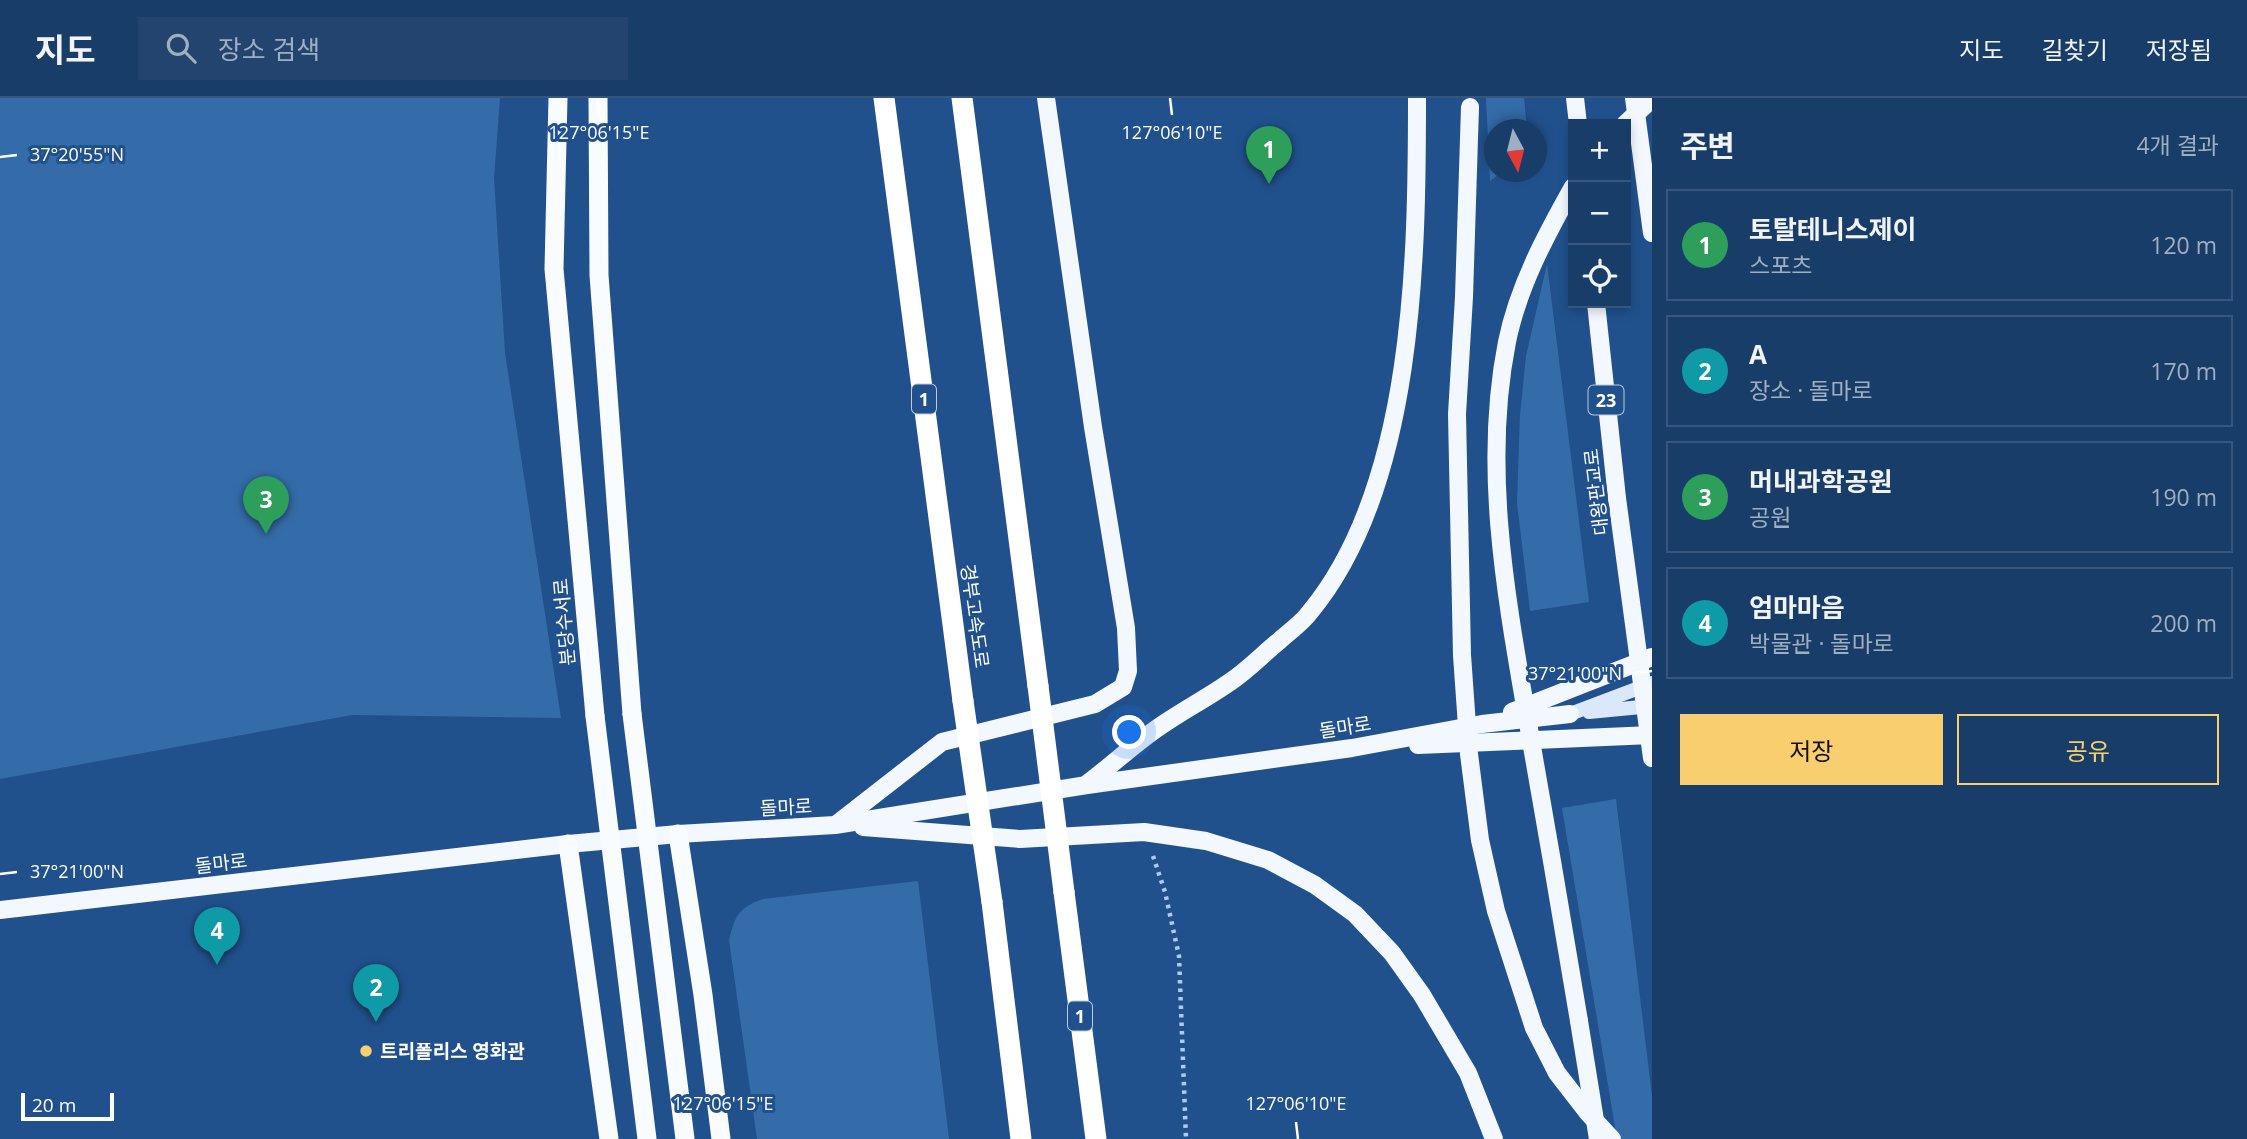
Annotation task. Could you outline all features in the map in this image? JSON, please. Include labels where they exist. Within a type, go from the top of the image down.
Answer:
[{"type":"highway","name":"분당수서로","points":[[558,98],[554,269],[595,716],[647,1139]]},
{"type":"highway","name":"경부고속도로","points":[[884,98],[992,902],[1021,1139]]},
{"type":"highway","name":"1","points":[[962,98],[1096,1139]]},
{"type":"highway","points":[[598,99],[599,275],[632,714],[685,1139]]},
{"type":"highway","points":[[678,834],[703,995],[721,1139]]},
{"type":"highway","points":[[568,844],[609,1139]]},
{"type":"main road","points":[[835,825],[942,742],[1095,705],[1123,687],[1128,670],[1126,628],[1093,427],[1046,98]]},
{"type":"main road","points":[[1087,785],[1158,728],[1233,680],[1309,614],[1339,569],[1363,520],[1384,458],[1398,398],[1412,278],[1417,177],[1417,98]]},
{"type":"main road","points":[[1575,98],[1577,119]]},
{"type":"main road","points":[[1634,98],[1652,233]]},
{"type":"main road","points":[[1630,119],[1652,99]]},
{"type":"main road","points":[[1470,102],[1464,297],[1457,414],[1462,655],[1469,754],[1480,839],[1496,911],[1534,1028],[1557,1073],[1588,1114],[1612,1139]]},
{"type":"main road","points":[[1568,196],[1527,277],[1507,339],[1497,411],[1496,481],[1511,619],[1598,1139]]},
{"type":"main road","name":"대왕판교로","points":[[1597,308],[1617,498],[1652,758]]},
{"type":"main road","points":[[1482,724],[1652,657]]},
{"type":"main road","points":[[1570,714],[1652,683]]},
{"type":"main road","points":[[1570,714],[1652,706]]},
{"type":"main road","name":"돌마로","points":[[0,910],[568,844],[678,834],[835,825],[1087,785],[1352,748],[1482,724],[1570,714]]},
{"type":"main road","points":[[1352,748],[1652,735]]},
{"type":"main road","points":[[835,825],[1020,839],[1144,832],[1206,841],[1268,860],[1315,885],[1355,914],[1392,953],[1422,995],[1468,1073],[1494,1139]]},
{"type":"path","points":[[1144,832],[1166,892],[1179,956],[1186,1139]]},
{"type":"shaded area","points":[[0,98],[500,98],[494,178],[505,353],[561,718],[352,715],[0,779]]},
{"type":"shaded area","points":[[1486,98],[1524,98],[1526,119],[1487,119]]},
{"type":"shaded area","points":[[1547,264],[1589,602],[1530,611],[1517,503],[1520,415],[1526,356]]},
{"type":"shaded area","points":[[1616,799],[1652,1096],[1652,1139],[1617,1139],[1562,808]]},
{"type":"shaded area","points":[[918,881],[949,1139],[757,1139],[729,940],[739,914],[763,899]]},
{"type":"place","name":"토탈테니스제이","points":[[1269,184]]},
{"type":"place","name":"머내과학공원","points":[[266,534]]},
{"type":"place","name":"엄마마음","points":[[217,965]]},
{"type":"place","name":"A","points":[[376,1022]]},
{"type":"place","name":"트리폴리스 영화관","points":[[366,1051]]}]
